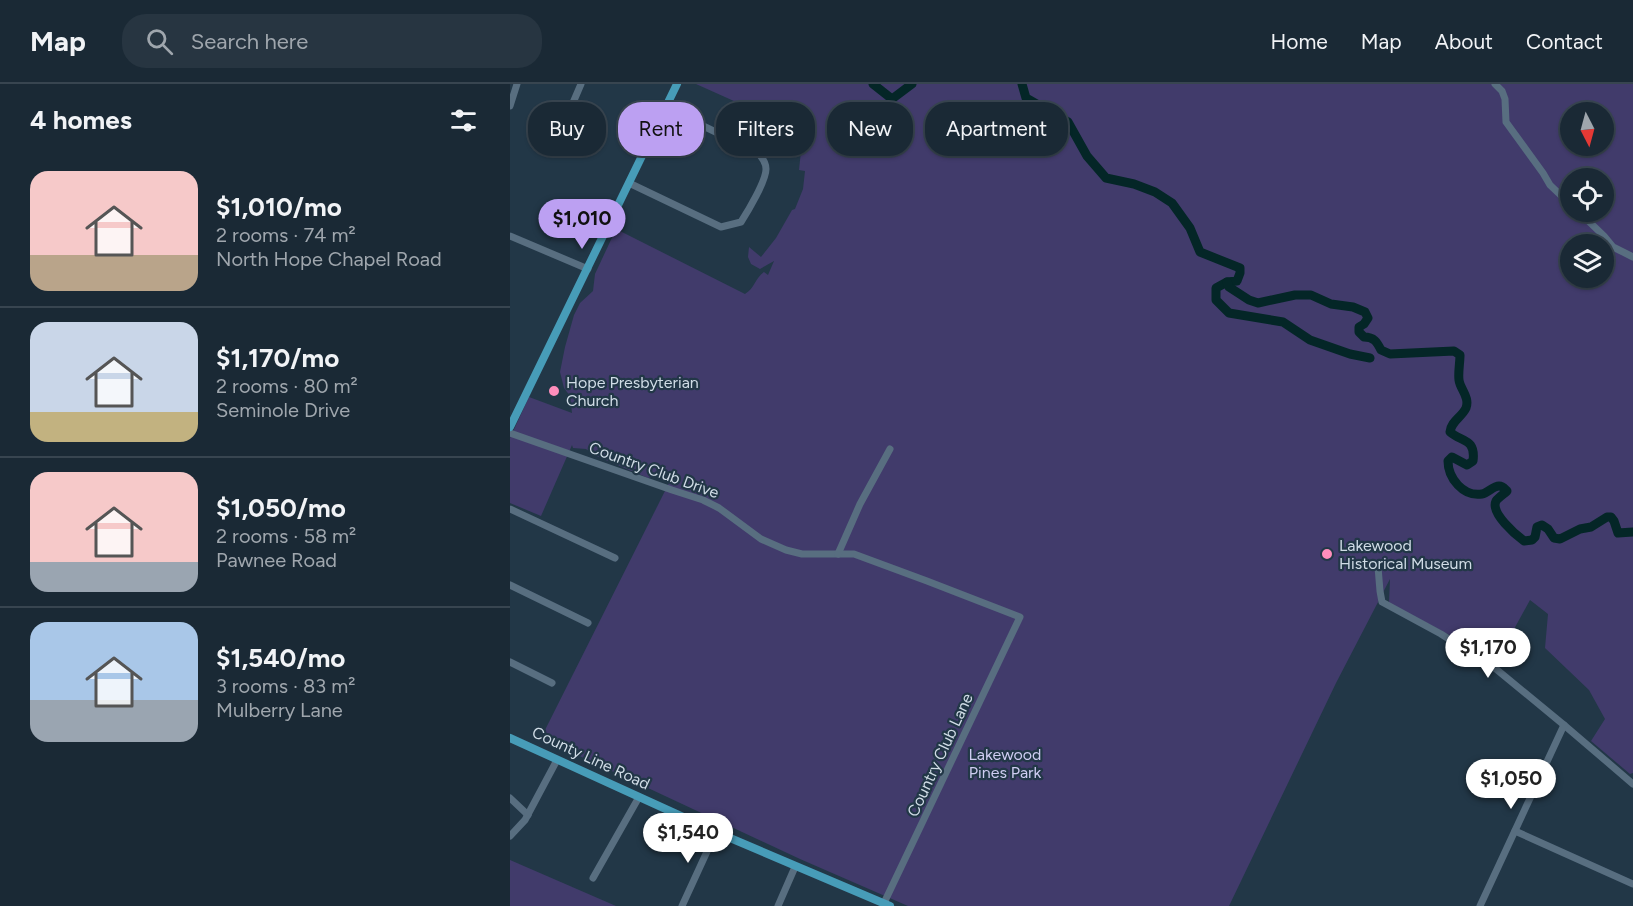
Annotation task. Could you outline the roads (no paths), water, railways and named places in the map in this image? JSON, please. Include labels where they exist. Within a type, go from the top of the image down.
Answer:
[{"type":"main road","points":[[669,102],[677,84]]},
{"type":"main road","points":[[510,426],[642,156]]},
{"type":"main road","name":"County Line Road","points":[[510,738],[795,867],[887,905]]},
{"type":"street","points":[[510,106],[517,84]]},
{"type":"street","points":[[573,102],[581,84]]},
{"type":"street","points":[[1495,84],[1502,91],[1505,99],[1506,122],[1550,185],[1560,194]]},
{"type":"street","points":[[629,183],[721,227],[741,222],[765,176],[762,157],[704,127]]},
{"type":"street","points":[[1589,222],[1613,247],[1633,257]]},
{"type":"street","points":[[510,236],[588,269]]},
{"type":"street","name":"Country Club Drive","points":[[510,433],[703,500],[719,508],[761,539],[786,550],[802,554],[854,554],[1020,617]]},
{"type":"street","points":[[838,554],[860,504],[890,449]]},
{"type":"street","points":[[510,509],[615,558]]},
{"type":"street","points":[[1378,567],[1382,602],[1441,634],[1496,669],[1633,784]]},
{"type":"street","points":[[510,585],[588,623]]},
{"type":"street","name":"Country Club Lane","points":[[887,905],[1020,617]]},
{"type":"street","points":[[510,662],[552,683]]},
{"type":"street","points":[[1480,906],[1564,725]]},
{"type":"street","points":[[510,836],[514,834],[528,814],[557,760]]},
{"type":"street","points":[[593,878],[639,797]]},
{"type":"street","points":[[510,798],[528,814]]},
{"type":"street","points":[[1515,831],[1633,884]]},
{"type":"street","points":[[681,906],[716,832]]},
{"type":"street","points":[[778,906],[795,867]]},
{"type":"waterway","points":[[873,84],[892,99],[912,84]]},
{"type":"waterway","points":[[1022,84],[1026,98],[1068,122],[1087,156],[1106,178],[1134,184],[1155,192],[1172,203],[1190,228],[1200,252],[1240,268],[1237,281],[1227,282],[1216,288],[1216,300],[1229,313],[1283,322],[1310,340],[1350,354],[1370,358]]},
{"type":"waterway","points":[[1227,282],[1229,287],[1258,303],[1295,295],[1311,295],[1331,304],[1353,307],[1365,312],[1368,318],[1359,327],[1359,332],[1364,337],[1373,339],[1381,350],[1390,354],[1454,351],[1460,355],[1459,380],[1467,404],[1452,425],[1450,432],[1470,444],[1473,461],[1467,465],[1452,457],[1448,461],[1451,474],[1458,485],[1475,494],[1482,494],[1497,486],[1502,486],[1507,491],[1496,501],[1495,506],[1500,517],[1524,541],[1532,540],[1537,527],[1542,525],[1554,538],[1560,539],[1580,529],[1591,527],[1607,517],[1611,517],[1614,521],[1618,533],[1633,532]]},
{"type":"place","name":"Hope Presbyterian Church","points":[[554,391]]},
{"type":"place","name":"Lakewood Historical Museum","points":[[1327,554]]},
{"type":"park label","name":"Lakewood Pines Park","points":[[1005,763]]}]
